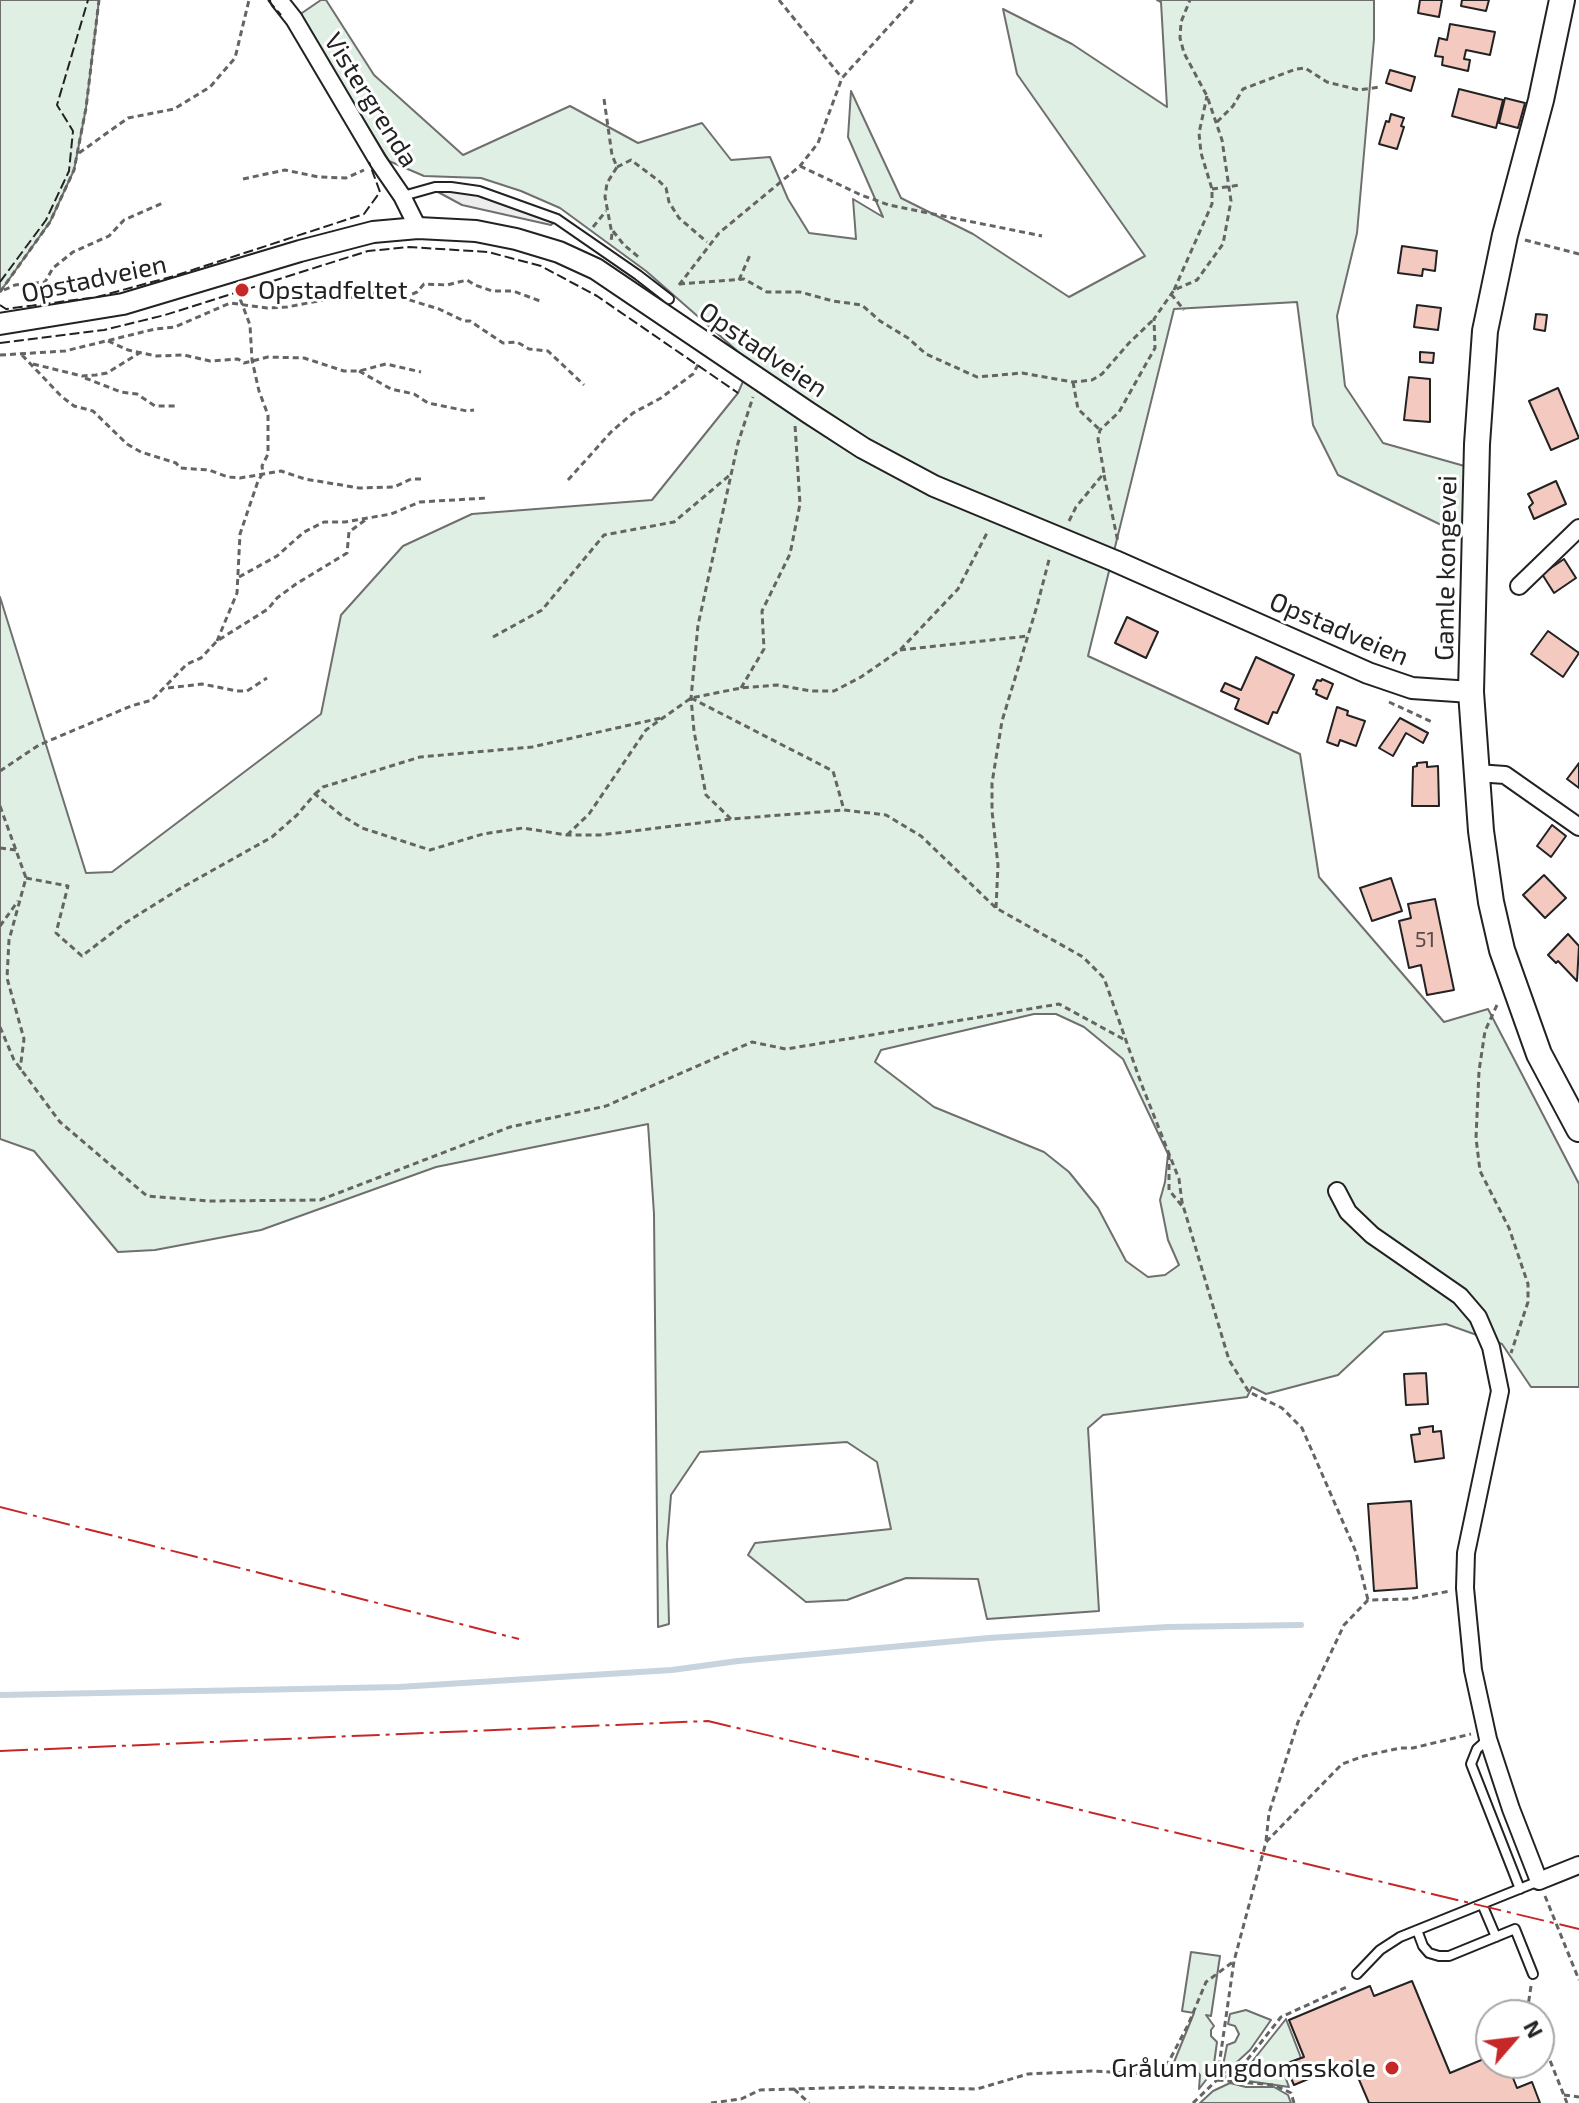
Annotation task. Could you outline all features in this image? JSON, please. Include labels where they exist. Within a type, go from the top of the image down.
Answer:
[{"type":"main road","name":"Gamle kongevei","points":[[1562,0],[1485,331],[1479,416],[1471,692],[1487,877],[1502,950],[1539,1054],[1579,1129]]},
{"type":"street","name":"Vistergrenda","points":[[279,0],[294,19],[402,196],[418,228]]},
{"type":"street","name":"Opstadveien","points":[[0,324],[123,304],[373,232],[418,228],[476,231],[516,239],[559,252],[596,269],[863,448],[934,486],[1115,561],[1378,677],[1412,688],[1471,692]]},
{"type":"street","points":[[1519,586],[1579,528]]},
{"type":"street","points":[[1477,773],[1505,775],[1579,827]]},
{"type":"street","points":[[1337,1191],[1348,1212],[1372,1235],[1460,1296],[1478,1317],[1491,1347],[1500,1391],[1466,1553],[1465,1588],[1473,1670],[1487,1733],[1511,1809],[1539,1881],[1579,1865]]},
{"type":"lane","points":[[402,196],[435,187],[479,191],[557,219],[606,251],[669,299]]},
{"type":"lane","points":[[1487,1733],[1471,1764],[1520,1889]]},
{"type":"lane","points":[[1357,1974],[1380,1950],[1417,1930],[1539,1881]]},
{"type":"lane","points":[[1482,1904],[1496,1937]]},
{"type":"lane","points":[[1417,1930],[1429,1953],[1449,1956],[1515,1929],[1533,1974]]},
{"type":"path","points":[[0,292],[50,222],[74,170],[86,108],[99,0]]},
{"type":"path","points":[[77,155],[128,118],[174,109],[210,87],[235,58],[249,0]]},
{"type":"path","points":[[779,0],[842,78]]},
{"type":"path","points":[[669,299],[709,244],[800,166],[818,143],[842,78],[913,0]]},
{"type":"path","points":[[1172,292],[1197,280],[1220,250],[1231,207],[1217,122],[1180,38],[1181,22],[1190,0]]},
{"type":"path","points":[[1217,122],[1233,106],[1243,89],[1296,69],[1305,68],[1327,82],[1359,90],[1380,87]]},
{"type":"path","points":[[679,284],[749,281],[767,292],[800,292],[862,305],[926,354],[969,374],[984,377],[1022,373],[1073,382],[1099,377],[1154,319],[1172,292],[1210,212],[1212,189],[1201,153],[1199,133],[1207,96]]},
{"type":"path","points":[[604,99],[612,155],[617,167]]},
{"type":"path","points":[[606,251],[613,237],[606,211],[607,183],[617,167],[631,160],[659,181],[667,190],[669,202],[679,218],[709,244]]},
{"type":"path","points":[[243,179],[285,170],[319,177],[346,178],[380,163]]},
{"type":"path","points":[[800,166],[889,205],[1042,236]]},
{"type":"path","points":[[1212,189],[1240,185]]},
{"type":"path","points":[[0,292],[15,285],[45,282],[53,268],[73,252],[109,236],[124,220],[165,202]]},
{"type":"path","points":[[583,236],[606,211]]},
{"type":"path","points":[[1505,235],[1579,254]]},
{"type":"path","points":[[739,280],[750,255]]},
{"type":"path","points":[[403,298],[417,292],[424,284],[447,285],[467,280],[492,291],[513,291],[540,301]]},
{"type":"path","points":[[217,641],[237,593],[240,534],[268,454],[268,415],[252,360],[250,325],[234,284]]},
{"type":"path","points":[[1172,292],[1184,310]]},
{"type":"path","points":[[0,355],[65,351],[175,327],[221,305],[241,303],[267,308],[287,307],[371,293],[403,298],[439,309],[470,321],[503,343],[517,342],[529,349],[548,351],[584,385]]},
{"type":"path","points":[[1115,561],[1118,542],[1098,439],[1100,430],[1119,412],[1155,348],[1154,319]]},
{"type":"path","points":[[108,341],[156,356],[184,355],[210,361],[238,359],[244,363],[268,357],[304,358],[344,371],[359,371],[386,364],[421,372]]},
{"type":"path","points":[[82,376],[107,373],[141,352]]},
{"type":"path","points":[[22,355],[61,396],[74,406],[93,411],[127,444],[176,463],[180,468],[209,470],[240,478],[281,471],[305,479],[383,489],[411,479],[421,479]]},
{"type":"path","points":[[568,480],[611,432],[633,413],[661,398],[693,374],[702,358]]},
{"type":"path","points":[[33,364],[82,376],[121,392],[137,394],[155,406],[177,406]]},
{"type":"path","points":[[359,371],[391,389],[414,394],[428,403],[474,410]]},
{"type":"path","points":[[1073,382],[1078,409],[1100,430]]},
{"type":"path","points":[[731,819],[706,795],[691,698],[698,625],[731,474],[754,394],[764,401]]},
{"type":"path","points":[[741,688],[764,649],[762,611],[790,554],[800,504],[794,421],[806,429]]},
{"type":"path","points":[[996,908],[998,865],[992,783],[1002,721],[1051,551],[1076,507],[1104,473]]},
{"type":"path","points":[[493,637],[542,610],[604,535],[674,522],[731,474]]},
{"type":"path","points":[[237,579],[277,556],[304,532],[324,522],[391,514],[420,502],[487,498]]},
{"type":"path","points":[[567,835],[589,814],[646,730],[691,698],[741,688],[777,685],[811,691],[834,691],[900,650],[958,589],[997,514]]},
{"type":"path","points":[[0,771],[39,745],[152,700],[187,664],[201,658],[217,641],[268,609],[296,584],[347,553],[349,532],[368,518]]},
{"type":"path","points":[[900,650],[1028,636]]},
{"type":"path","points":[[166,688],[202,684],[247,691],[267,678]]},
{"type":"path","points":[[691,698],[833,771],[844,810]]},
{"type":"path","points":[[26,878],[68,886],[56,933],[82,956],[125,923],[272,837],[323,787],[420,757],[532,747],[664,717]]},
{"type":"path","points":[[315,794],[362,828],[430,850],[483,834],[523,828],[567,835],[600,835],[731,819],[844,810],[886,815],[921,836],[996,908],[1083,957],[1100,972],[1169,1150],[1229,1360],[1249,1392],[1282,1408],[1302,1428],[1356,1552],[1368,1600]]},
{"type":"path","points":[[0,806],[26,878],[9,940],[7,978],[24,1039],[20,1070]]},
{"type":"path","points":[[0,848],[16,850]]},
{"type":"path","points":[[0,926],[20,898]]},
{"type":"path","points":[[1500,1391],[1528,1302],[1528,1284],[1509,1228],[1480,1171],[1476,1138],[1479,1071],[1485,1031],[1501,999]]},
{"type":"path","points":[[0,1027],[20,1070],[60,1122],[147,1196],[210,1201],[320,1200],[510,1127],[606,1106],[752,1042],[786,1049],[1059,1004],[1125,1040]]},
{"type":"path","points":[[1169,1150],[1169,1190],[1184,1208]]},
{"type":"path","points":[[1217,2080],[1234,1961],[1266,1842],[1269,1813],[1298,1722],[1344,1625],[1368,1600],[1409,1599],[1465,1588]]},
{"type":"path","points":[[1266,1842],[1342,1764],[1388,1751],[1487,1733]]},
{"type":"path","points":[[1539,1881],[1579,1980]]},
{"type":"path","points":[[711,2103],[741,2099],[760,2090],[977,2089],[1028,2074],[1092,2071],[1144,2074],[1168,2063],[1206,1982],[1234,1961]]},
{"type":"path","points":[[1193,2103],[1217,2080],[1232,2074],[1247,2060],[1281,2017],[1344,1990],[1357,1974]]},
{"type":"path","points":[[1529,1999],[1533,1974]]},
{"type":"path","points":[[1555,2073],[1567,2103]]},
{"type":"path","points":[[1217,2080],[1274,2085],[1291,2093],[1294,2103]]},
{"type":"path","points":[[794,2089],[809,2103]]},
{"type":"path","points":[[1564,2095],[1579,2097]]},
{"type":"green space","points":[[0,0],[99,0],[86,108],[74,170],[50,222],[0,292]]},
{"type":"green space","points":[[321,0],[326,0],[374,75],[463,155],[570,106],[638,143],[702,123],[731,160],[770,157],[788,199],[809,233],[856,239],[853,199],[883,217],[848,137],[851,91],[901,198],[973,234],[1069,297],[1145,256],[1017,74],[1003,9],[1072,44],[1167,107],[1161,2],[1157,0],[1374,0],[1374,39],[1357,233],[1337,316],[1345,386],[1383,443],[1468,467],[1462,535],[1338,475],[1313,425],[1297,302],[1174,309],[1088,656],[1300,754],[1319,877],[1444,1022],[1488,1009],[1579,1184],[1579,1387],[1531,1387],[1502,1344],[1446,1324],[1384,1332],[1338,1375],[1266,1394],[1252,1387],[1247,1397],[1103,1415],[1088,1428],[1099,1611],[987,1619],[978,1579],[906,1578],[847,1600],[806,1602],[748,1555],[755,1543],[891,1529],[877,1462],[847,1442],[700,1452],[671,1495],[667,1544],[669,1624],[658,1627],[654,1214],[648,1124],[436,1167],[261,1230],[155,1250],[118,1252],[34,1151],[0,1139],[0,597],[86,873],[112,872],[321,714],[341,615],[403,546],[472,514],[652,500],[738,393],[751,363],[646,271],[560,208],[481,178],[424,176],[389,161],[299,15]],"holes":[[[1034,1014],[1056,1014],[1084,1027],[1123,1059],[1168,1154],[1160,1200],[1168,1240],[1179,1265],[1165,1275],[1148,1277],[1126,1261],[1098,1208],[1069,1172],[1044,1152],[934,1107],[875,1062],[881,1050]]]},
{"type":"green space","points":[[1191,1952],[1220,1956],[1211,2016],[1206,2015],[1214,2026],[1211,2036],[1217,2042],[1213,2071],[1199,2089],[1200,2075],[1193,2066],[1172,2067],[1194,2013],[1182,2011]]},
{"type":"green space","points":[[1246,2010],[1271,2020],[1250,2050],[1225,2073],[1222,2071],[1227,2045],[1235,2042],[1239,2034],[1235,2026],[1228,2024],[1230,2014]]},
{"type":"green space","points":[[1286,2019],[1301,2058],[1281,2066],[1289,2087],[1234,2079],[1247,2068]]},
{"type":"green space","points":[[1230,2083],[1246,2087],[1274,2087],[1288,2095],[1291,2103],[1200,2103],[1213,2091]]},
{"type":"shaded area","points":[[435,187],[479,191],[557,219],[551,225],[462,205],[438,192]]},
{"type":"building","points":[[1420,0],[1442,0],[1439,17],[1418,13]]},
{"type":"building","points":[[1462,0],[1489,0],[1486,11],[1461,6]]},
{"type":"building","points":[[1450,24],[1495,32],[1490,55],[1466,50],[1464,59],[1470,60],[1468,71],[1442,65],[1443,57],[1435,56],[1439,38],[1447,40]]},
{"type":"building","points":[[1390,70],[1415,77],[1411,91],[1386,83]]},
{"type":"building","points":[[1459,89],[1503,100],[1496,128],[1452,116]]},
{"type":"building","points":[[1505,98],[1525,103],[1518,128],[1499,123]]},
{"type":"building","points":[[1391,114],[1404,118],[1397,149],[1379,144]]},
{"type":"building","points":[[1402,246],[1437,251],[1435,271],[1423,269],[1422,276],[1398,273]]},
{"type":"building","points":[[1417,305],[1441,308],[1438,330],[1414,327]]},
{"type":"building","points":[[1536,314],[1547,315],[1545,331],[1534,329]]},
{"type":"building","points":[[1420,352],[1434,353],[1433,363],[1420,362]]},
{"type":"building","points":[[1409,377],[1430,379],[1430,422],[1404,420]]},
{"type":"building","points":[[1558,388],[1579,438],[1551,450],[1529,401]]},
{"type":"building","points":[[1556,481],[1566,504],[1534,519],[1529,507],[1533,503],[1528,494]]},
{"type":"building","points":[[1564,559],[1576,578],[1554,593],[1542,574]]},
{"type":"building","points":[[1127,617],[1158,632],[1146,658],[1115,643]]},
{"type":"building","points":[[1548,631],[1579,653],[1563,677],[1531,654]]},
{"type":"building","points":[[1256,657],[1294,675],[1277,713],[1273,712],[1268,724],[1235,709],[1239,699],[1221,691],[1225,683],[1241,690]]},
{"type":"building","points":[[1317,680],[1333,684],[1327,699],[1313,689]]},
{"type":"building","points":[[1337,707],[1348,711],[1347,715],[1365,721],[1356,746],[1340,740],[1338,746],[1327,742]]},
{"type":"building","points":[[1400,718],[1428,733],[1423,743],[1406,733],[1393,756],[1379,748]]},
{"type":"building","points":[[1427,762],[1427,767],[1438,766],[1439,806],[1412,806],[1413,767],[1417,763]]},
{"type":"building","points":[[1579,763],[1579,788],[1567,779]]},
{"type":"building","points":[[1552,825],[1566,836],[1551,857],[1537,846]]},
{"type":"building","points":[[1544,875],[1566,898],[1545,918],[1523,895]]},
{"type":"building","points":[[1391,878],[1402,911],[1372,921],[1360,888]]},
{"type":"building","points":[[1435,899],[1454,990],[1427,995],[1421,965],[1409,968],[1399,921],[1411,918],[1408,904]]},
{"type":"building","points":[[1568,934],[1579,946],[1577,981],[1548,955]]},
{"type":"building","points":[[1426,1373],[1428,1404],[1406,1405],[1404,1374]]},
{"type":"building","points":[[1433,1426],[1433,1432],[1441,1431],[1444,1458],[1415,1462],[1411,1435],[1420,1434],[1419,1428]]},
{"type":"building","points":[[1411,1501],[1417,1588],[1374,1591],[1368,1504]]},
{"type":"building","points":[[1412,1981],[1450,2073],[1475,2063],[1475,2079],[1513,2079],[1517,2088],[1532,2082],[1540,2103],[1369,2103],[1351,2061],[1294,2085],[1285,2064],[1304,2057],[1289,2020],[1370,1986],[1374,1996]]},
{"type":"waterway","points":[[0,1695],[399,1687],[672,1670],[989,1638],[1168,1627],[1301,1625]]},
{"type":"fence","points":[[0,282],[46,220],[69,171],[73,131],[57,105],[88,0]]},
{"type":"fence","points":[[268,0],[281,15]]},
{"type":"fence","points":[[0,305],[6,309],[97,297],[174,276],[364,214],[380,192],[369,162]]},
{"type":"fence","points":[[0,343],[104,330],[165,315],[368,251],[409,247],[488,252],[541,266],[597,296],[738,393]]},
{"type":"power","points":[[0,1507],[519,1639]]},
{"type":"power","points":[[0,1751],[708,1721],[1579,1929]]},
{"type":"place","name":"Opstadfeltet","points":[[242,290]]},
{"type":"place","name":"Grålum ungdomsskole","points":[[1392,2068]]}]
